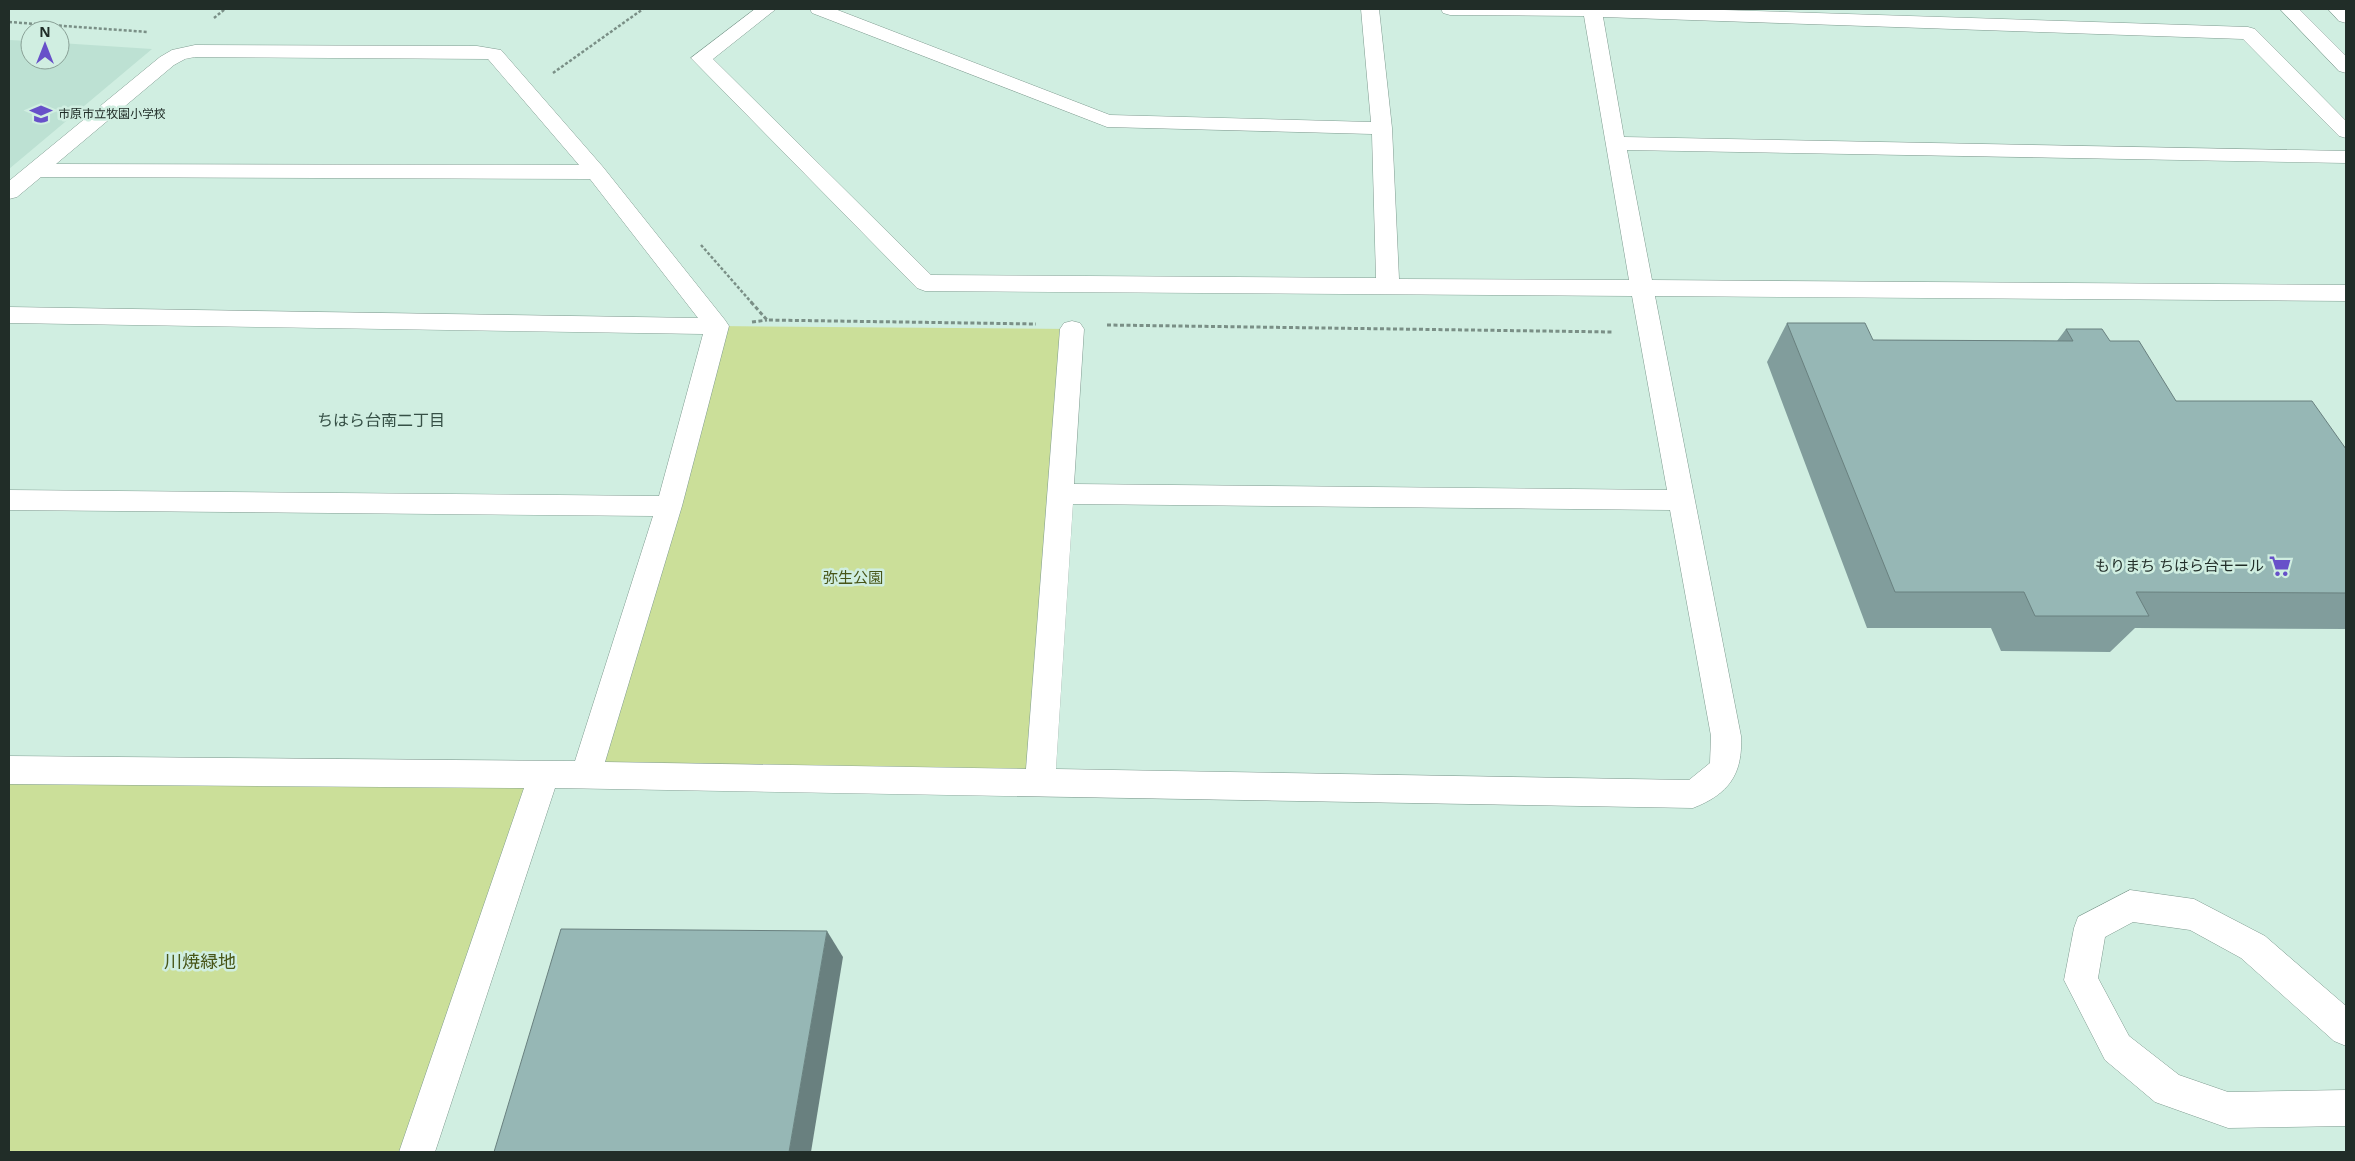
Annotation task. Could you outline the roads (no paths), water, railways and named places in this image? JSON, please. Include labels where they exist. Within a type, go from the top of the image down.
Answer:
[{"type":"street","points":[[767,9],[701,58],[925,283],[2346,294]]},
{"type":"street","points":[[819,9],[1107,121],[1382,128]]},
{"type":"street","points":[[1370,9],[1382,128],[1388,286]]},
{"type":"street","points":[[1450,9],[1592,10],[2248,33],[2346,132]]},
{"type":"street","points":[[2289,9],[2346,67]]},
{"type":"street","points":[[2337,9],[2346,17]]},
{"type":"street","points":[[9,770],[586,775],[1693,794],[1716,780],[1728,758],[1726,736],[1644,288],[1615,143],[1592,10]]},
{"type":"street","points":[[9,192],[167,61],[180,54],[196,51],[478,52],[494,54],[596,172],[717,326]]},
{"type":"street","points":[[1615,143],[2346,158]]},
{"type":"street","points":[[36,170],[596,172]]},
{"type":"street","points":[[9,315],[717,326]]},
{"type":"street","points":[[586,775],[670,506],[717,326]]},
{"type":"street","points":[[1040,783],[1072,329]]},
{"type":"street","points":[[1060,494],[1683,500]]},
{"type":"street","points":[[9,500],[670,506]]},
{"type":"street","points":[[417,1152],[544,775]]},
{"type":"street","points":[[2346,1029],[2253,947],[2194,915],[2130,906],[2090,928],[2081,980],[2117,1048],[2168,1089],[2228,1110],[2346,1108]]},
{"type":"place","name":"市原市立牧園小学校","points":[[41,114]]},
{"type":"place","name":"もりまち ちはら台モール","points":[[2280,566]]},
{"type":"district","name":"ちはら台南二丁目","points":[[381,420]]},
{"type":"park label","name":"弥生公園","points":[[853,578]]},
{"type":"park label","name":"川焼緑地","points":[[200,962]]}]
